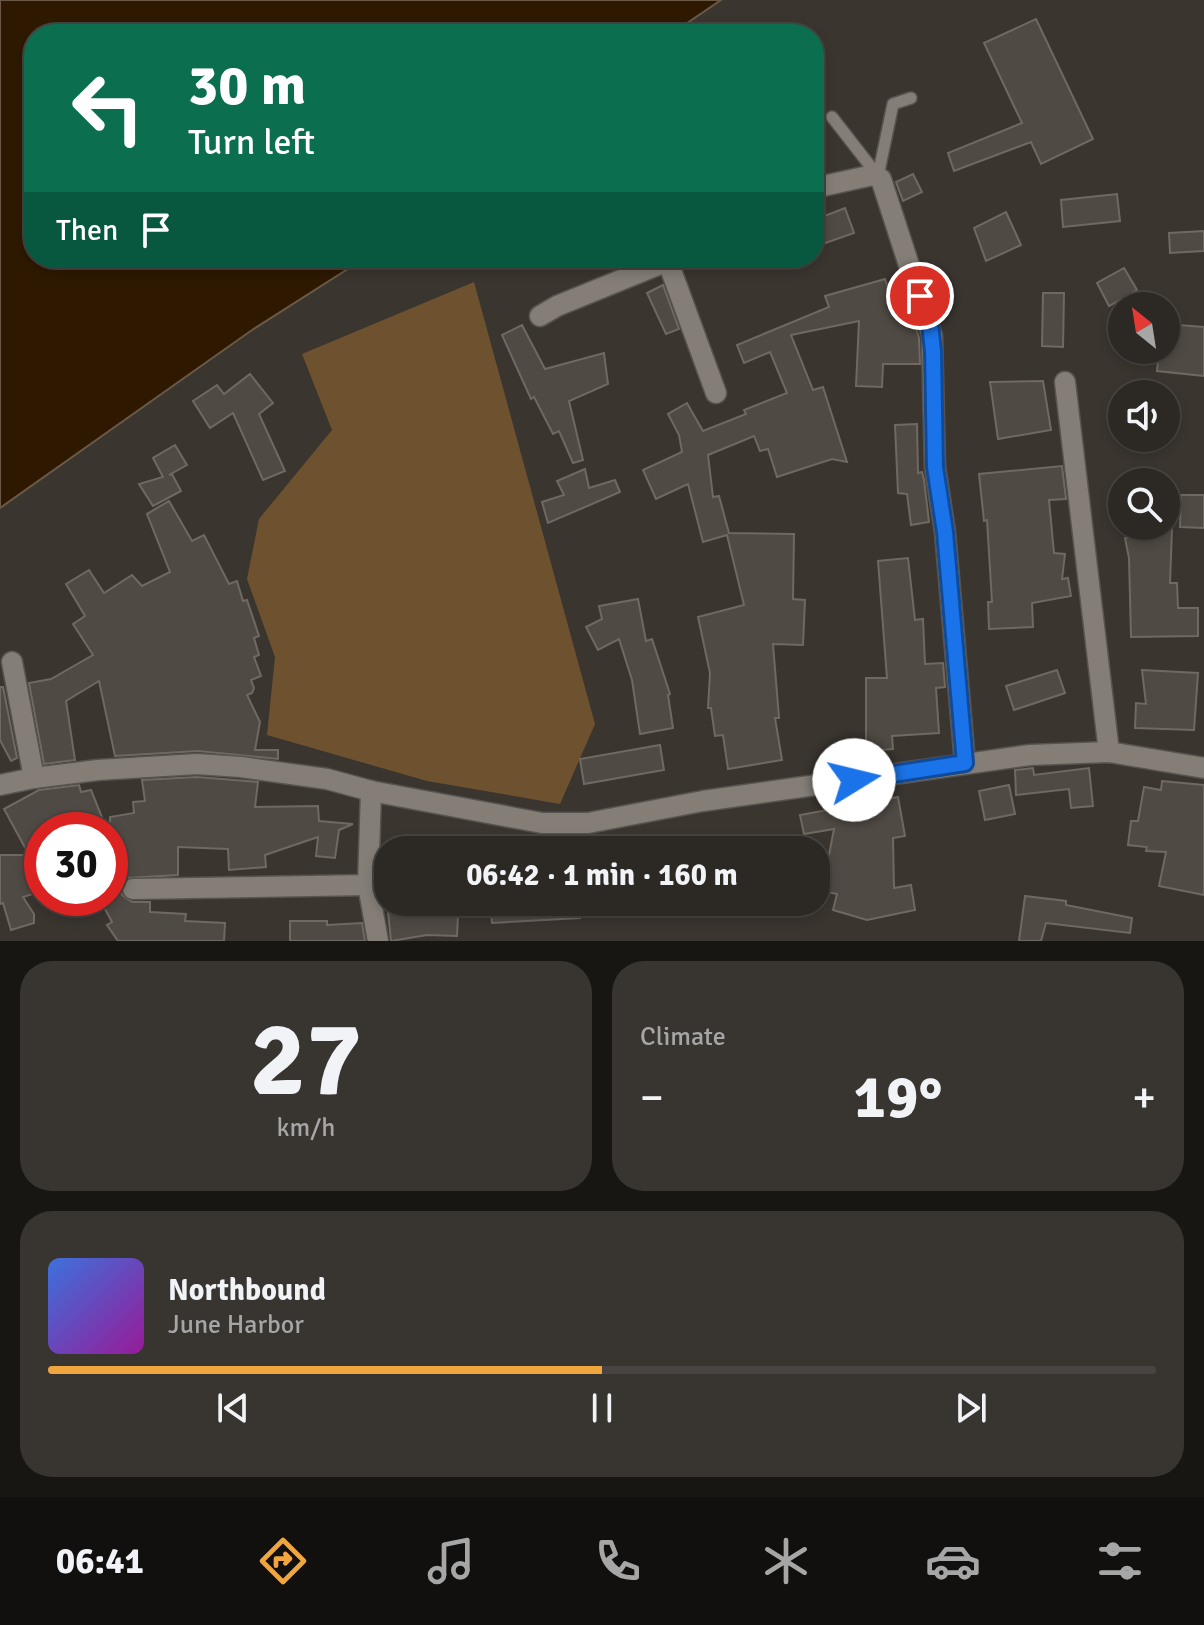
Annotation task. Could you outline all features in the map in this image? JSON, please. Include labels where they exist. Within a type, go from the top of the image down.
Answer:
[{"type":"street","points":[[824,186],[878,176],[932,336],[934,455],[952,594],[965,763]]},
{"type":"street","points":[[540,316],[557,306],[652,268]]},
{"type":"street","points":[[675,268],[716,393]]},
{"type":"street","points":[[1065,382],[1109,752]]},
{"type":"street","points":[[12,662],[34,778]]},
{"type":"street","points":[[0,785],[34,778],[197,764],[327,779],[371,791],[542,823],[588,823],[703,801],[1030,755],[1109,752],[1204,768]]},
{"type":"street","points":[[371,791],[368,885],[378,941]]},
{"type":"street","points":[[133,889],[368,885]]},
{"type":"lane","points":[[878,176],[893,104],[911,98]]},
{"type":"lane","points":[[832,117],[878,176]]},
{"type":"shaded area","points":[[0,0],[721,0],[686,24],[24,24],[24,268],[349,268],[252,330],[0,508]]},
{"type":"shaded area","points":[[474,282],[595,724],[560,804],[427,781],[267,735],[275,657],[247,579],[259,519],[332,430],[302,354]]},
{"type":"building","points":[[1036,19],[1093,139],[1041,164],[1031,142],[954,171],[948,153],[1022,123],[984,43]]},
{"type":"building","points":[[913,174],[922,192],[903,201],[896,182]]},
{"type":"building","points":[[1117,194],[1120,221],[1063,227],[1061,200]]},
{"type":"building","points":[[845,208],[854,233],[824,244],[824,216]]},
{"type":"building","points":[[1006,212],[1021,245],[986,261],[974,228]]},
{"type":"building","points":[[1204,231],[1204,251],[1170,253],[1169,233]]},
{"type":"building","points":[[1124,268],[1137,290],[1108,292],[1108,304],[1097,283]]},
{"type":"building","points":[[885,279],[888,288],[901,283],[919,338],[920,364],[883,364],[882,387],[856,386],[859,321],[791,335],[813,390],[823,387],[847,462],[832,459],[777,477],[768,449],[760,451],[754,436],[708,455],[713,497],[719,496],[729,533],[794,534],[793,599],[805,600],[803,645],[773,644],[779,718],[775,718],[782,760],[728,769],[723,735],[715,736],[711,708],[708,708],[710,673],[698,617],[744,605],[727,535],[703,542],[688,484],[656,499],[643,470],[682,452],[679,435],[668,414],[687,403],[703,431],[787,393],[770,352],[744,363],[737,345],[829,307],[825,296]]},
{"type":"building","points":[[663,285],[679,329],[666,334],[647,293]]},
{"type":"building","points":[[1043,293],[1064,293],[1063,347],[1042,346]]},
{"type":"building","points":[[522,325],[545,369],[604,353],[608,384],[569,401],[583,460],[573,463],[559,431],[553,434],[534,397],[531,399],[502,335]]},
{"type":"building","points":[[1180,325],[1204,327],[1204,376],[1157,371],[1158,364],[1180,364]]},
{"type":"building","points":[[250,374],[273,403],[259,414],[285,471],[263,480],[233,413],[210,428],[193,401],[217,385],[224,394]]},
{"type":"building","points":[[1043,381],[1051,430],[998,439],[990,382]]},
{"type":"building","points":[[917,424],[918,473],[922,472],[924,480],[929,522],[911,525],[907,494],[898,493],[895,425]]},
{"type":"building","points":[[175,445],[187,465],[169,475],[172,474],[181,491],[153,506],[139,484],[163,477],[153,458]]},
{"type":"building","points":[[1062,466],[1066,499],[1049,500],[1054,553],[1065,554],[1062,579],[1068,578],[1071,596],[1032,603],[1033,627],[989,629],[988,602],[992,602],[987,520],[984,521],[979,474]]},
{"type":"building","points":[[585,469],[589,488],[615,480],[620,492],[548,523],[542,502],[564,495],[557,481]]},
{"type":"building","points":[[1181,495],[1204,495],[1204,528],[1180,527]]},
{"type":"building","points":[[169,501],[192,541],[204,535],[229,584],[237,581],[243,601],[247,600],[259,636],[254,638],[259,655],[254,657],[261,676],[251,680],[254,688],[247,695],[260,722],[255,750],[278,750],[278,759],[198,751],[115,756],[99,681],[66,701],[75,760],[44,764],[29,683],[51,679],[93,655],[73,624],[85,616],[66,584],[89,570],[104,593],[132,575],[142,586],[170,572],[147,514]]},
{"type":"building","points":[[1125,540],[1172,540],[1170,583],[1177,583],[1178,608],[1198,608],[1198,636],[1131,637],[1129,558]]},
{"type":"building","points":[[908,558],[915,620],[923,619],[925,664],[943,663],[945,687],[936,688],[939,733],[892,736],[893,749],[866,751],[866,678],[887,678],[878,561]]},
{"type":"building","points":[[638,599],[646,641],[652,639],[670,694],[673,728],[640,734],[632,680],[619,639],[598,650],[586,627],[602,619],[599,606]]},
{"type":"building","points":[[1057,670],[1065,693],[1014,710],[1006,686]]},
{"type":"building","points":[[1142,670],[1198,673],[1194,730],[1135,728],[1136,703],[1146,704]]},
{"type":"building","points":[[0,687],[3,687],[17,758],[11,761],[0,740]]},
{"type":"building","points":[[660,745],[664,770],[584,784],[580,759]]},
{"type":"building","points":[[1033,768],[1034,775],[1089,768],[1093,806],[1071,808],[1069,789],[1016,795],[1015,770]]},
{"type":"building","points":[[197,777],[258,782],[255,807],[318,806],[319,821],[353,824],[339,830],[335,858],[316,856],[318,837],[265,855],[266,867],[229,870],[228,849],[178,847],[178,875],[128,878],[128,814],[134,813],[133,802],[145,801],[142,780]]},
{"type":"building","points":[[1162,781],[1204,785],[1204,895],[1159,886],[1166,852],[1146,851],[1147,847],[1128,845],[1131,821],[1138,821],[1144,787],[1161,790]]},
{"type":"building","points":[[79,785],[81,792],[91,790],[100,812],[24,812],[24,846],[4,809],[39,790]]},
{"type":"building","points":[[1009,785],[1015,814],[985,820],[979,791]]},
{"type":"building","points":[[898,797],[905,836],[893,838],[894,888],[911,885],[915,910],[867,920],[833,910],[837,894],[830,893],[830,850],[834,829],[804,834],[800,815]]},
{"type":"building","points":[[0,855],[24,855],[24,916],[34,916],[34,923],[11,930],[3,903],[0,904]]},
{"type":"building","points":[[1025,896],[1066,901],[1066,905],[1132,918],[1130,933],[1046,923],[1041,941],[1019,941]]},
{"type":"building","points":[[128,899],[150,902],[150,912],[186,914],[185,921],[225,923],[224,941],[118,941],[107,925],[112,922],[109,916],[128,916]]},
{"type":"building","points":[[388,916],[458,916],[457,936],[427,935],[391,941]]},
{"type":"building","points":[[491,916],[580,916],[580,918],[492,923]]},
{"type":"building","points":[[290,921],[327,921],[327,925],[362,923],[365,941],[290,941]]},
{"type":"route","points":[[854,780],[965,763],[953,609],[933,443],[933,351],[930,324],[920,296]]}]
